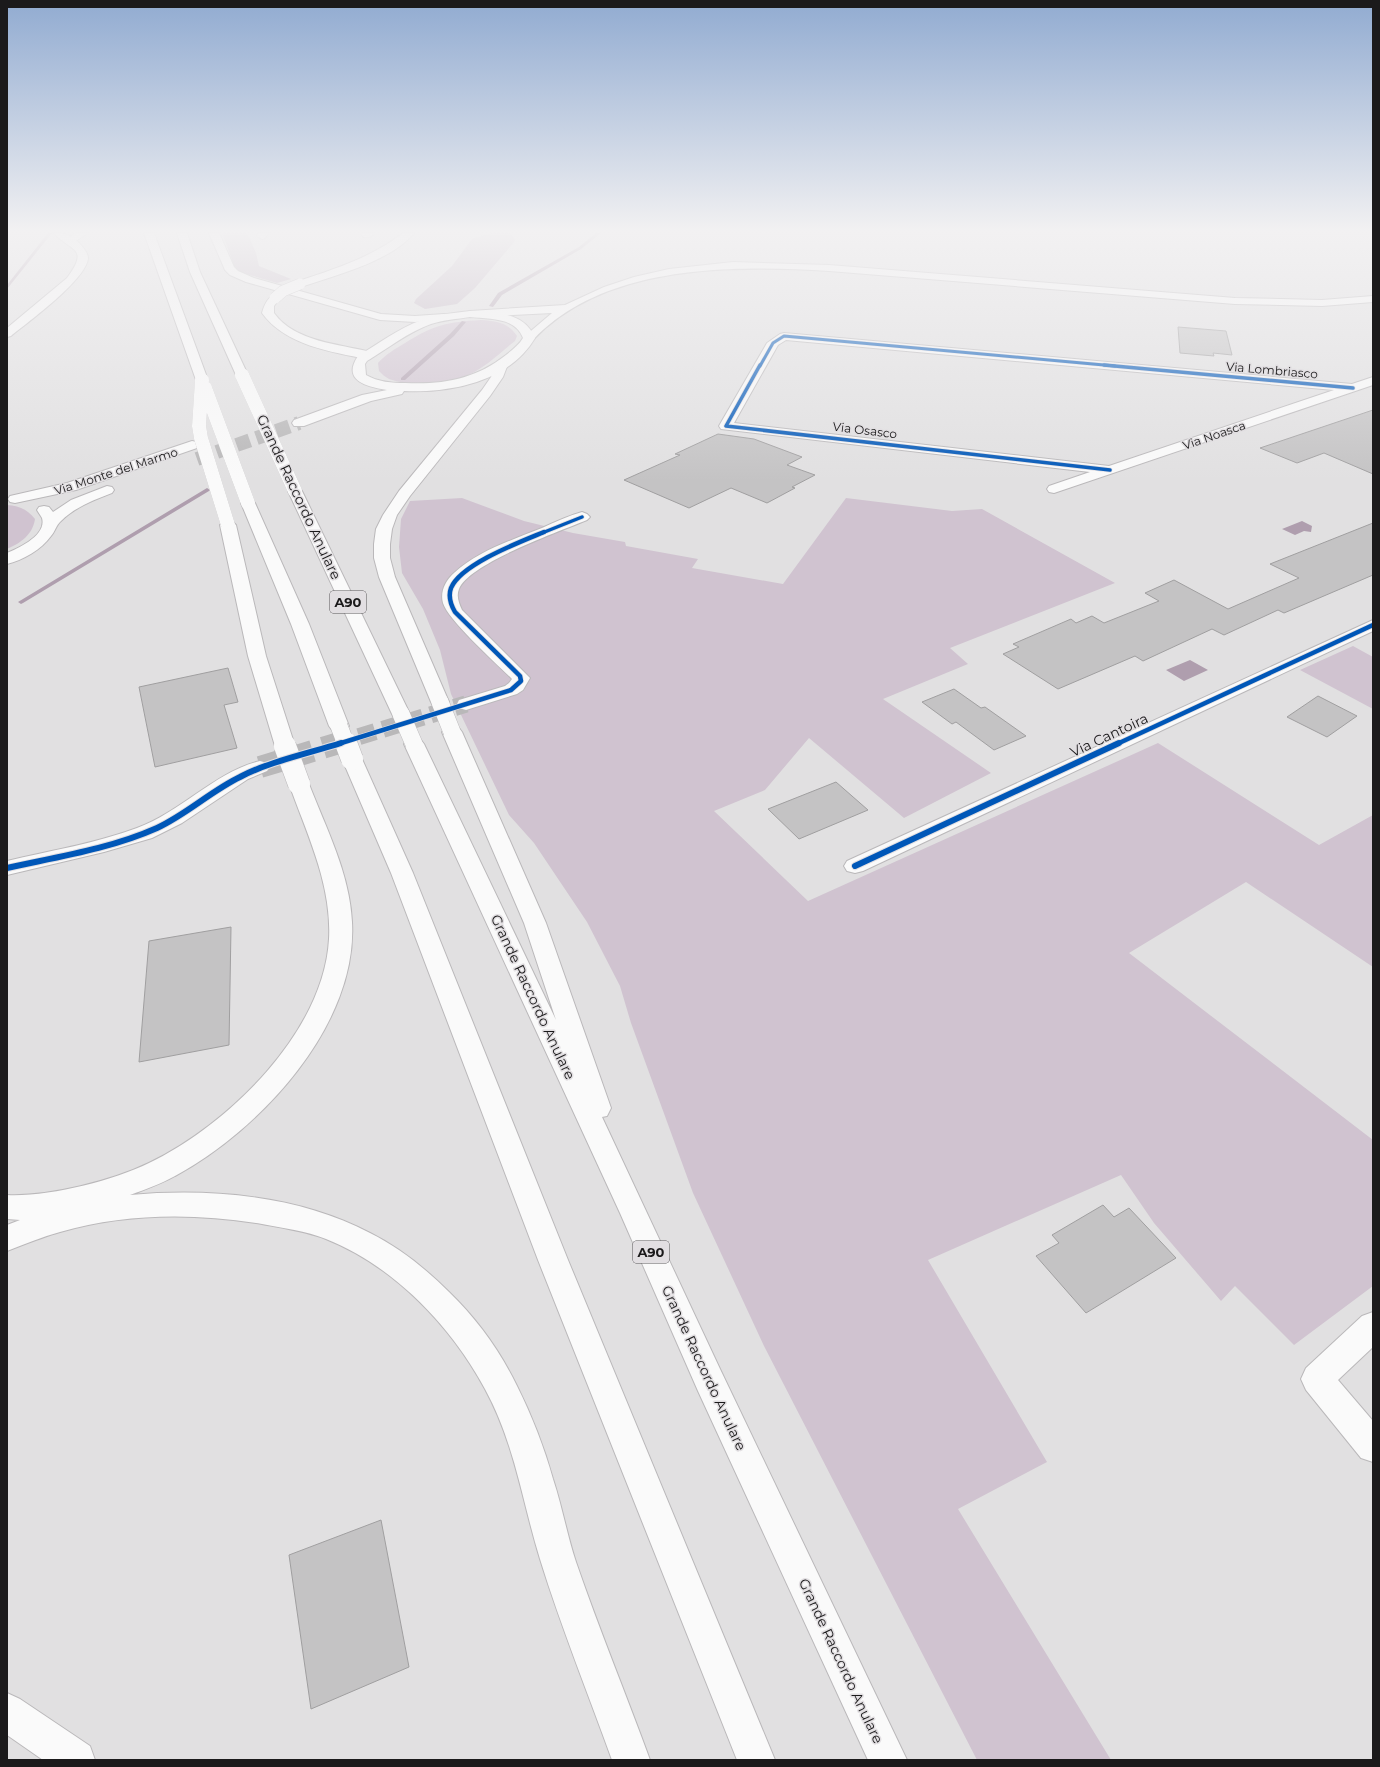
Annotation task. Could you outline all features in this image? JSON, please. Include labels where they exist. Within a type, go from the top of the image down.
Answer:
[{"type":"main road","points":[[7,334],[28,315]]},
{"type":"main road","points":[[178,315],[248,504],[300,624],[352,759],[402,873],[553,1260],[756,1760]]},
{"type":"main road","name":"Grande Raccordo Anulare","points":[[215,315],[273,445],[401,714],[634,1213],[709,1380],[888,1760]]},
{"type":"main road","points":[[270,315],[273,321],[283,329],[310,340],[366,356]]},
{"type":"main road","points":[[375,315],[415,319],[444,318],[461,315]]},
{"type":"main road","points":[[487,315],[514,321],[526,328],[529,338]]},
{"type":"main road","points":[[299,423],[372,396],[422,388],[447,386],[469,381],[489,374],[525,344],[546,321],[555,315]]},
{"type":"main road","points":[[422,388],[385,385],[372,382],[356,382],[359,364],[366,356],[420,325],[444,318]]},
{"type":"main road","name":"Via Lombriasco","points":[[784,336],[1353,388]]},
{"type":"main road","name":"Via Osasco","points":[[784,336],[773,343],[726,426],[1110,470]]},
{"type":"main road","points":[[502,364],[497,377],[490,388],[399,500],[388,519],[383,536],[382,558],[387,577],[535,923],[634,1213]]},
{"type":"main road","points":[[7,1207],[35,1207],[78,1198],[120,1186],[166,1168],[206,1143],[246,1111],[300,1049],[317,1018],[330,987],[337,965],[341,940],[340,908],[335,885],[285,746],[257,656],[228,525],[201,438],[199,426],[202,380]]},
{"type":"main road","name":"Via Noasca","points":[[1054,489],[1373,381]]},
{"type":"main road","name":"Via Monte del Marmo","points":[[11,498],[71,487],[192,445]]},
{"type":"main road","name":"Via Monte del Marmo","points":[[7,559],[35,544],[43,536],[50,523],[60,512],[75,503],[119,486]]},
{"type":"main road","points":[[11,498],[26,501],[41,508],[49,517],[50,523]]},
{"type":"main road","points":[[466,704],[512,690],[519,684],[521,678],[455,612],[450,601],[451,588],[466,571],[487,558],[582,517]]},
{"type":"main road","name":"Via Cantoira","points":[[855,866],[1373,625]]},
{"type":"main road","points":[[7,868],[104,845],[145,833],[175,818],[241,775],[260,767]]},
{"type":"main road","points":[[7,1238],[51,1221],[114,1209],[154,1205],[192,1204],[231,1207],[275,1214],[336,1230],[364,1243],[414,1280],[436,1299],[454,1319],[476,1346],[497,1377],[533,1468],[558,1559],[631,1760]]},
{"type":"main road","points":[[1373,1326],[1317,1379],[1373,1446]]},
{"type":"main road","points":[[7,1712],[76,1760]]},
{"type":"shaded area","points":[[481,320],[506,325],[517,336],[515,341],[491,361],[467,375],[457,379],[433,383],[409,383],[389,379],[379,371],[378,363],[384,357],[424,332],[450,323]]},
{"type":"shaded area","points":[[462,498],[524,521],[573,533],[625,542],[626,546],[698,559],[692,568],[783,584],[846,498],[952,511],[982,509],[1115,583],[950,648],[968,664],[883,699],[991,773],[904,818],[809,738],[765,790],[714,811],[808,901],[1158,743],[1319,845],[1373,815],[1373,967],[1246,882],[1129,953],[1373,1140],[1373,1286],[1294,1345],[1235,1286],[1221,1301],[1154,1223],[1121,1175],[928,1260],[1047,1462],[958,1509],[1111,1760],[977,1760],[764,1346],[693,1193],[631,1023],[620,986],[587,922],[534,843],[509,815],[451,694],[440,650],[423,609],[402,573],[399,547],[401,519],[410,501]]},
{"type":"shaded area","points":[[7,505],[22,509],[35,519],[29,534],[17,544],[7,549]]},
{"type":"shaded area","points":[[1302,521],[1312,526],[1311,532],[1304,531],[1295,535],[1282,529]]},
{"type":"shaded area","points":[[1353,646],[1373,657],[1373,709],[1300,670]]},
{"type":"shaded area","points":[[1190,660],[1208,670],[1184,681],[1166,670]]},
{"type":"building","points":[[1178,327],[1226,331],[1232,355],[1213,353],[1214,356],[1180,353]]},
{"type":"building","points":[[1373,410],[1373,474],[1324,453],[1297,463],[1260,448]]},
{"type":"building","points":[[718,434],[754,439],[802,457],[787,465],[815,475],[792,487],[795,488],[767,503],[731,488],[689,508],[624,480],[680,455],[675,454]]},
{"type":"building","points":[[1373,523],[1373,575],[1284,613],[1278,610],[1224,635],[1212,629],[1143,661],[1135,656],[1058,689],[1003,654],[1019,647],[1013,644],[1071,619],[1076,623],[1092,616],[1104,623],[1159,601],[1145,593],[1174,580],[1228,609],[1299,578],[1270,564]]},
{"type":"building","points":[[228,668],[238,702],[224,705],[237,748],[155,767],[139,687]]},
{"type":"building","points":[[954,689],[981,708],[985,707],[1026,736],[994,750],[956,722],[952,724],[922,702]]},
{"type":"building","points":[[1318,696],[1357,716],[1327,737],[1287,717]]},
{"type":"building","points":[[836,782],[868,810],[799,839],[768,809]]},
{"type":"building","points":[[231,927],[229,1045],[139,1062],[149,941]]},
{"type":"building","points":[[1103,1205],[1114,1217],[1129,1208],[1176,1258],[1086,1313],[1036,1256],[1059,1243],[1052,1235]]},
{"type":"building","points":[[381,1520],[409,1667],[311,1709],[289,1555]]},
{"type":"waterway","points":[[403,379],[452,335],[464,322]]},
{"type":"waterway","points":[[21,602],[207,490]]},
{"type":"tunnel","points":[[197,459],[299,423]]},
{"type":"tunnel","points":[[335,744],[466,704]]},
{"type":"tunnel","points":[[260,767],[339,743]]},
{"type":"cycle path","points":[[1110,470],[726,426],[773,343],[784,336],[1353,388]]},
{"type":"cycle path","points":[[7,868],[102,847],[140,835],[169,822],[227,784],[251,771],[511,690],[521,681],[520,676],[455,612],[450,600],[451,588],[458,578],[471,567],[489,557],[582,517]]},
{"type":"cycle path","points":[[855,866],[1373,625]]}]
